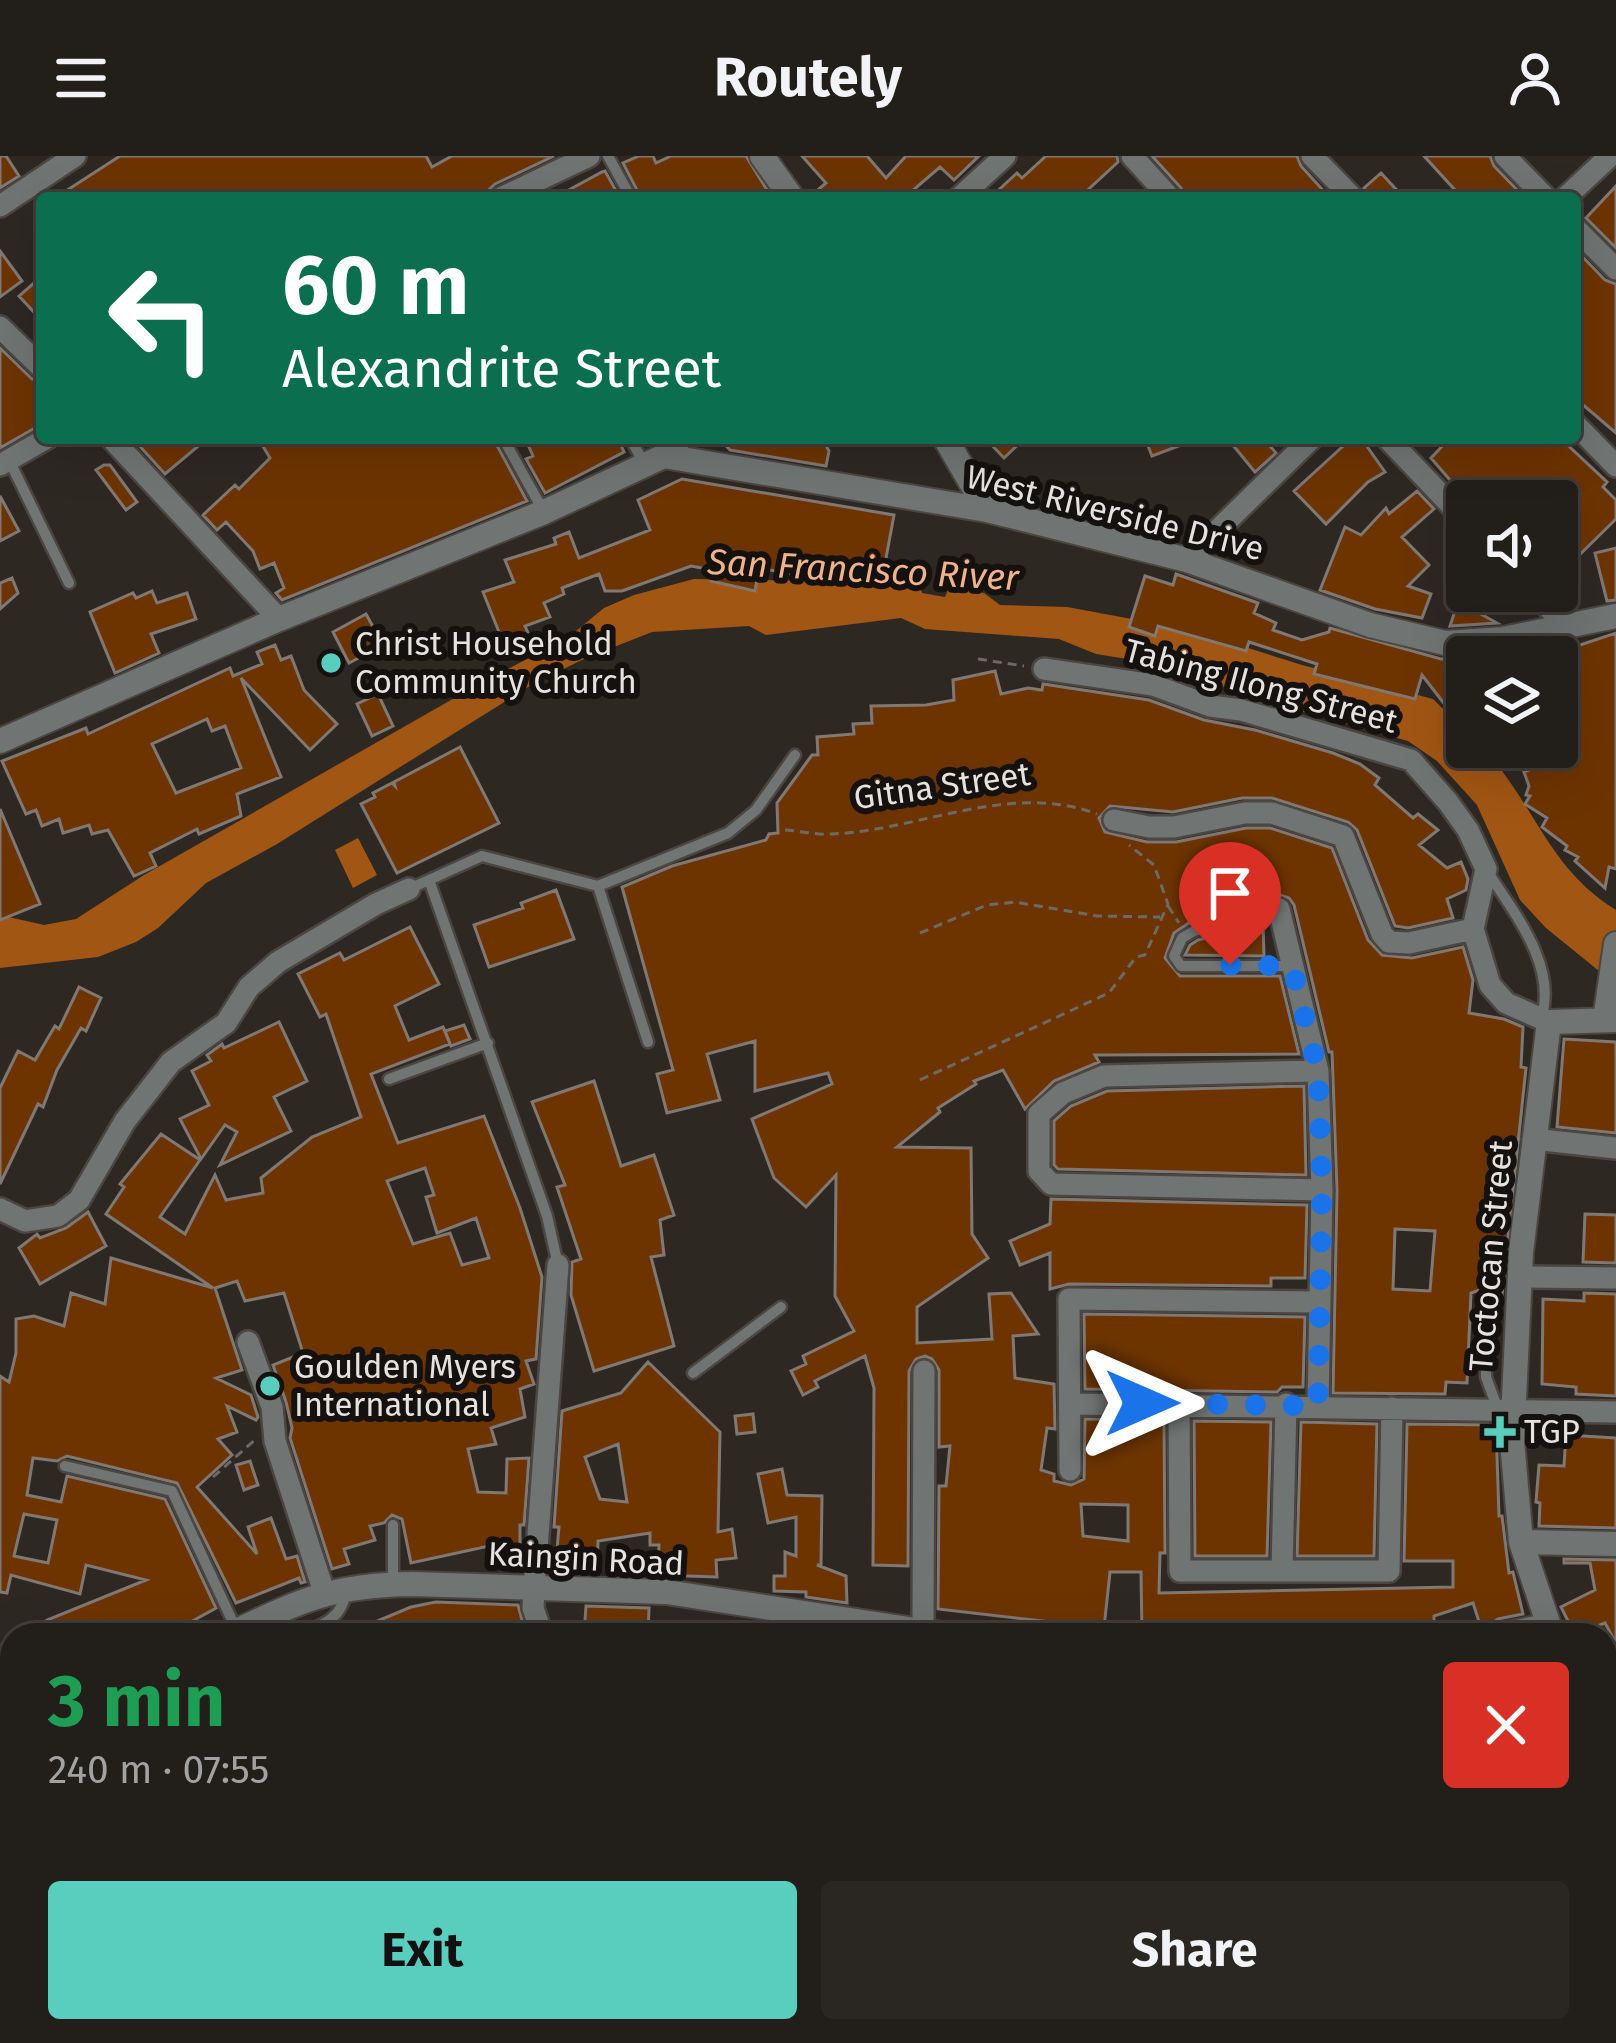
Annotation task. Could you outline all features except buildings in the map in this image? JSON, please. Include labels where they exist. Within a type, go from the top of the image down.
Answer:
[{"type":"street","points":[[0,206],[75,156]]},
{"type":"street","points":[[517,192],[589,156]]},
{"type":"street","points":[[762,156],[788,192]]},
{"type":"street","points":[[965,192],[1004,156]]},
{"type":"street","points":[[1132,156],[1165,192]]},
{"type":"street","points":[[1312,156],[1347,192]]},
{"type":"street","points":[[1505,156],[1540,192]]},
{"type":"street","points":[[1571,192],[1610,156]]},
{"type":"street","points":[[1581,233],[1616,269]]},
{"type":"street","points":[[0,327],[36,362]]},
{"type":"street","points":[[1581,430],[1616,466]]},
{"type":"street","points":[[4,462],[36,444]]},
{"type":"street","points":[[117,444],[278,619]]},
{"type":"street","points":[[0,741],[278,619],[544,512],[655,461],[676,444]]},
{"type":"street","points":[[948,444],[987,510]]},
{"type":"street","points":[[1187,560],[1306,444]]},
{"type":"street","points":[[1394,444],[1446,500]]},
{"type":"street","name":"West Riverside Drive","points":[[655,461],[987,510],[1187,560],[1370,625],[1445,643],[1503,639],[1616,616]]},
{"type":"street","points":[[1553,612],[1566,626]]},
{"type":"street","name":"Tabing Ilong Street","points":[[1044,669],[1153,685],[1210,706],[1241,710],[1411,760],[1458,816],[1486,868]]},
{"type":"street","points":[[1114,820],[1174,827],[1254,812],[1310,822],[1343,836],[1389,942],[1409,943],[1473,929]]},
{"type":"street","points":[[1486,868],[1473,929],[1497,997],[1545,1020],[1611,1020],[1615,954]]},
{"type":"street","points":[[0,1209],[26,1221],[58,1216],[79,1200],[125,1121],[171,1062],[226,1023],[249,987],[278,962],[376,904],[419,885]]},
{"type":"street","points":[[1279,909],[1318,1071],[1322,1190],[1318,1406]]},
{"type":"street","name":"Toctocan Street","points":[[1545,1020],[1505,1408],[1521,1542],[1547,1623]]},
{"type":"street","points":[[1318,1071],[1104,1076],[1063,1093],[1039,1114],[1039,1171],[1051,1184],[1322,1190]]},
{"type":"street","points":[[1533,1139],[1616,1148]]},
{"type":"street","points":[[538,1623],[534,1588],[558,1265]]},
{"type":"street","points":[[1520,1277],[1616,1278]]},
{"type":"street","points":[[1070,1470],[1069,1299],[1319,1303]]},
{"type":"street","points":[[248,1342],[272,1407],[275,1442],[334,1590]]},
{"type":"street","points":[[924,1371],[935,1623]]},
{"type":"street","points":[[1179,1403],[1180,1571],[1389,1571],[1392,1408]]},
{"type":"street","points":[[1070,1404],[1616,1412]]},
{"type":"street","points":[[1282,1570],[1286,1404]]},
{"type":"street","points":[[1521,1542],[1616,1544]]},
{"type":"street","name":"Kaingin Road","points":[[256,1623],[334,1590],[393,1584],[666,1592],[869,1623]]},
{"type":"lane","points":[[608,156],[629,192]]},
{"type":"lane","points":[[506,444],[544,512]]},
{"type":"lane","points":[[637,444],[655,461]]},
{"type":"lane","points":[[4,462],[69,583]]},
{"type":"lane","points":[[558,1265],[547,1216],[488,1043],[419,885],[482,856],[598,886],[728,833],[756,810],[795,754]]},
{"type":"lane","points":[[1486,868],[1526,932],[1538,961],[1549,995],[1545,1020]]},
{"type":"lane","points":[[598,886],[648,1042]]},
{"type":"lane","points":[[1279,909],[1186,934],[1174,952],[1181,966],[1292,966]]},
{"type":"lane","points":[[389,1079],[488,1043]]},
{"type":"lane","points":[[1487,1297],[1486,1377],[1505,1408]]},
{"type":"lane","points":[[693,1373],[781,1307]]},
{"type":"lane","points":[[65,1466],[172,1491],[228,1623]]},
{"type":"lane","points":[[393,1525],[393,1584]]},
{"type":"lane","points":[[325,1623],[339,1612],[334,1590]]},
{"type":"path","points":[[978,659],[1044,669]]},
{"type":"path","name":"Gitna Street","points":[[784,830],[830,834],[1018,803],[1083,808],[1114,820]]},
{"type":"path","points":[[1114,820],[1112,831],[1154,865],[1168,904],[1186,934]]},
{"type":"path","points":[[920,933],[987,905],[1015,902],[1097,916],[1162,917]]},
{"type":"path","points":[[920,1080],[1109,993],[1136,957],[1145,955],[1168,904]]},
{"type":"shaded area","points":[[694,579],[919,582],[922,593],[945,597],[949,587],[984,593],[1000,605],[1067,607],[1191,630],[1433,699],[1446,712],[1446,768],[1500,768],[1556,854],[1592,893],[1616,910],[1616,975],[1599,971],[1520,900],[1477,805],[1437,761],[1408,741],[1152,663],[1096,654],[1059,639],[925,629],[901,618],[766,635],[749,626],[652,632],[533,684],[206,883],[136,942],[98,957],[0,968],[0,915],[44,925],[76,919],[144,875],[570,636],[604,608]]},
{"type":"shaded area","points":[[358,838],[377,875],[353,888],[335,850]]},
{"type":"place","name":"Christ Household Community Church","points":[[331,663]]},
{"type":"place","name":"Goulden Myers International","points":[[270,1386]]},
{"type":"place","name":"TGP","points":[[1500,1432]]},
{"type":"route","points":[[1142,1403],[1318,1406],[1322,1190],[1318,1071],[1292,966],[1230,965]]},
{"type":"water label","name":"San Francisco River","points":[[863,570]]}]
